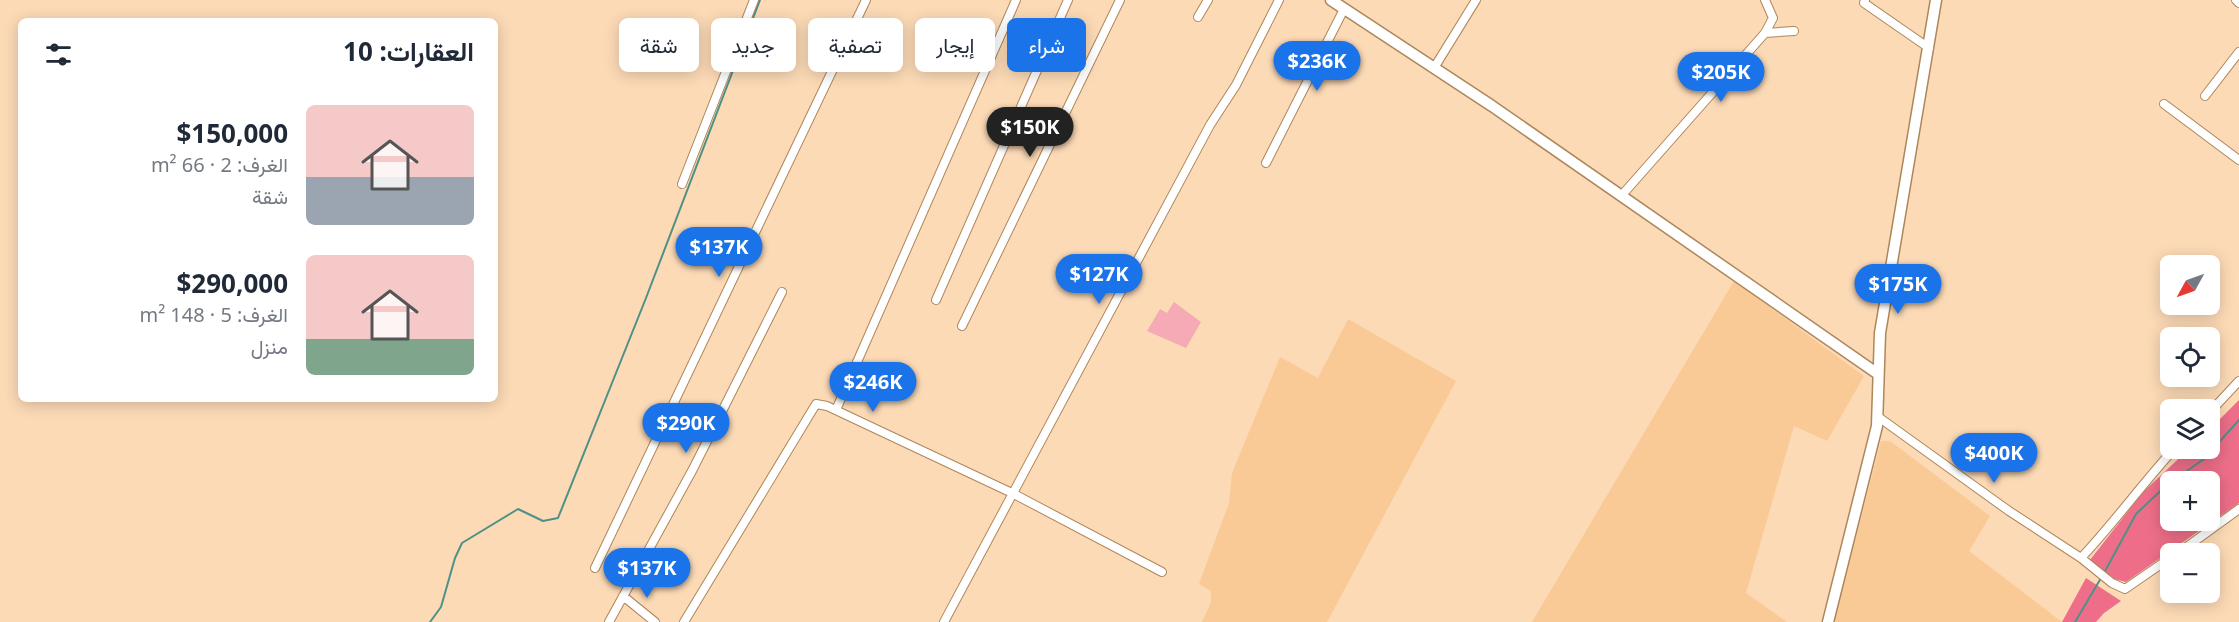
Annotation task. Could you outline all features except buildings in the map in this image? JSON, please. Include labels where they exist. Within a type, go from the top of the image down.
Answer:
[{"type":"street","points":[[682,184],[754,0]]},
{"type":"street","points":[[595,568],[867,0]]},
{"type":"street","points":[[837,410],[1016,0]]},
{"type":"street","points":[[936,300],[1068,0]]},
{"type":"street","points":[[962,326],[1120,0]]},
{"type":"street","points":[[1198,17],[1208,0]]},
{"type":"street","points":[[944,622],[1210,125],[1236,85],[1279,0]]},
{"type":"street","points":[[1331,0],[1622,195],[1878,374]]},
{"type":"street","points":[[1434,68],[1476,0]]},
{"type":"street","points":[[1622,195],[1765,33],[1773,18],[1765,0]]},
{"type":"street","points":[[1865,0],[1864,3],[1929,48]]},
{"type":"street","points":[[1828,622],[1857,511],[1877,416],[1880,333],[1936,0]]},
{"type":"street","points":[[1266,163],[1344,9]]},
{"type":"street","points":[[1765,33],[1794,31]]},
{"type":"street","points":[[2205,96],[2239,52]]},
{"type":"street","points":[[2164,104],[2239,160]]},
{"type":"street","points":[[609,622],[693,469],[782,292]]},
{"type":"street","points":[[2220,401],[2239,381]]},
{"type":"street","points":[[684,622],[806,417],[816,404],[837,410],[1012,493],[1162,572]]},
{"type":"street","points":[[1877,416],[2008,511],[2081,558],[2112,583],[2125,589],[2160,565]]},
{"type":"street","points":[[2081,558],[2113,525],[2135,493],[2165,459]]},
{"type":"street","points":[[2192,543],[2239,509]]},
{"type":"street","points":[[623,596],[655,622]]},
{"type":"shaded area","points":[[1734,281],[1864,376],[1827,441],[1794,426],[1746,593],[1787,622],[1532,622]]},
{"type":"shaded area","points":[[1174,302],[1201,322],[1186,348],[1147,331],[1160,309],[1167,313]]},
{"type":"shaded area","points":[[1348,319],[1456,381],[1327,622],[1202,622],[1211,602],[1211,591],[1199,584],[1229,503],[1232,473],[1280,357],[1318,378]]},
{"type":"shaded area","points":[[2239,400],[2239,503],[2220,516],[2220,471],[2165,471],[2178,459],[2220,459],[2220,419]]},
{"type":"shaded area","points":[[1881,441],[1890,441],[1990,516],[1969,551],[2062,622],[1834,622]]},
{"type":"shaded area","points":[[2160,476],[2160,531],[2199,531],[2182,543],[2160,543],[2160,558],[2126,582],[2114,579],[2090,560],[2143,492]]},
{"type":"shaded area","points":[[2086,578],[2121,601],[2096,622],[2062,622]]},
{"type":"waterway","points":[[430,622],[441,607],[455,558],[462,543],[518,509],[543,521],[558,518],[646,298],[760,0]]},
{"type":"waterway","points":[[2187,471],[2204,459],[2239,420]]},
{"type":"waterway","points":[[2104,573],[2136,514],[2160,491]]},
{"type":"waterway","points":[[2075,622],[2101,578]]}]
